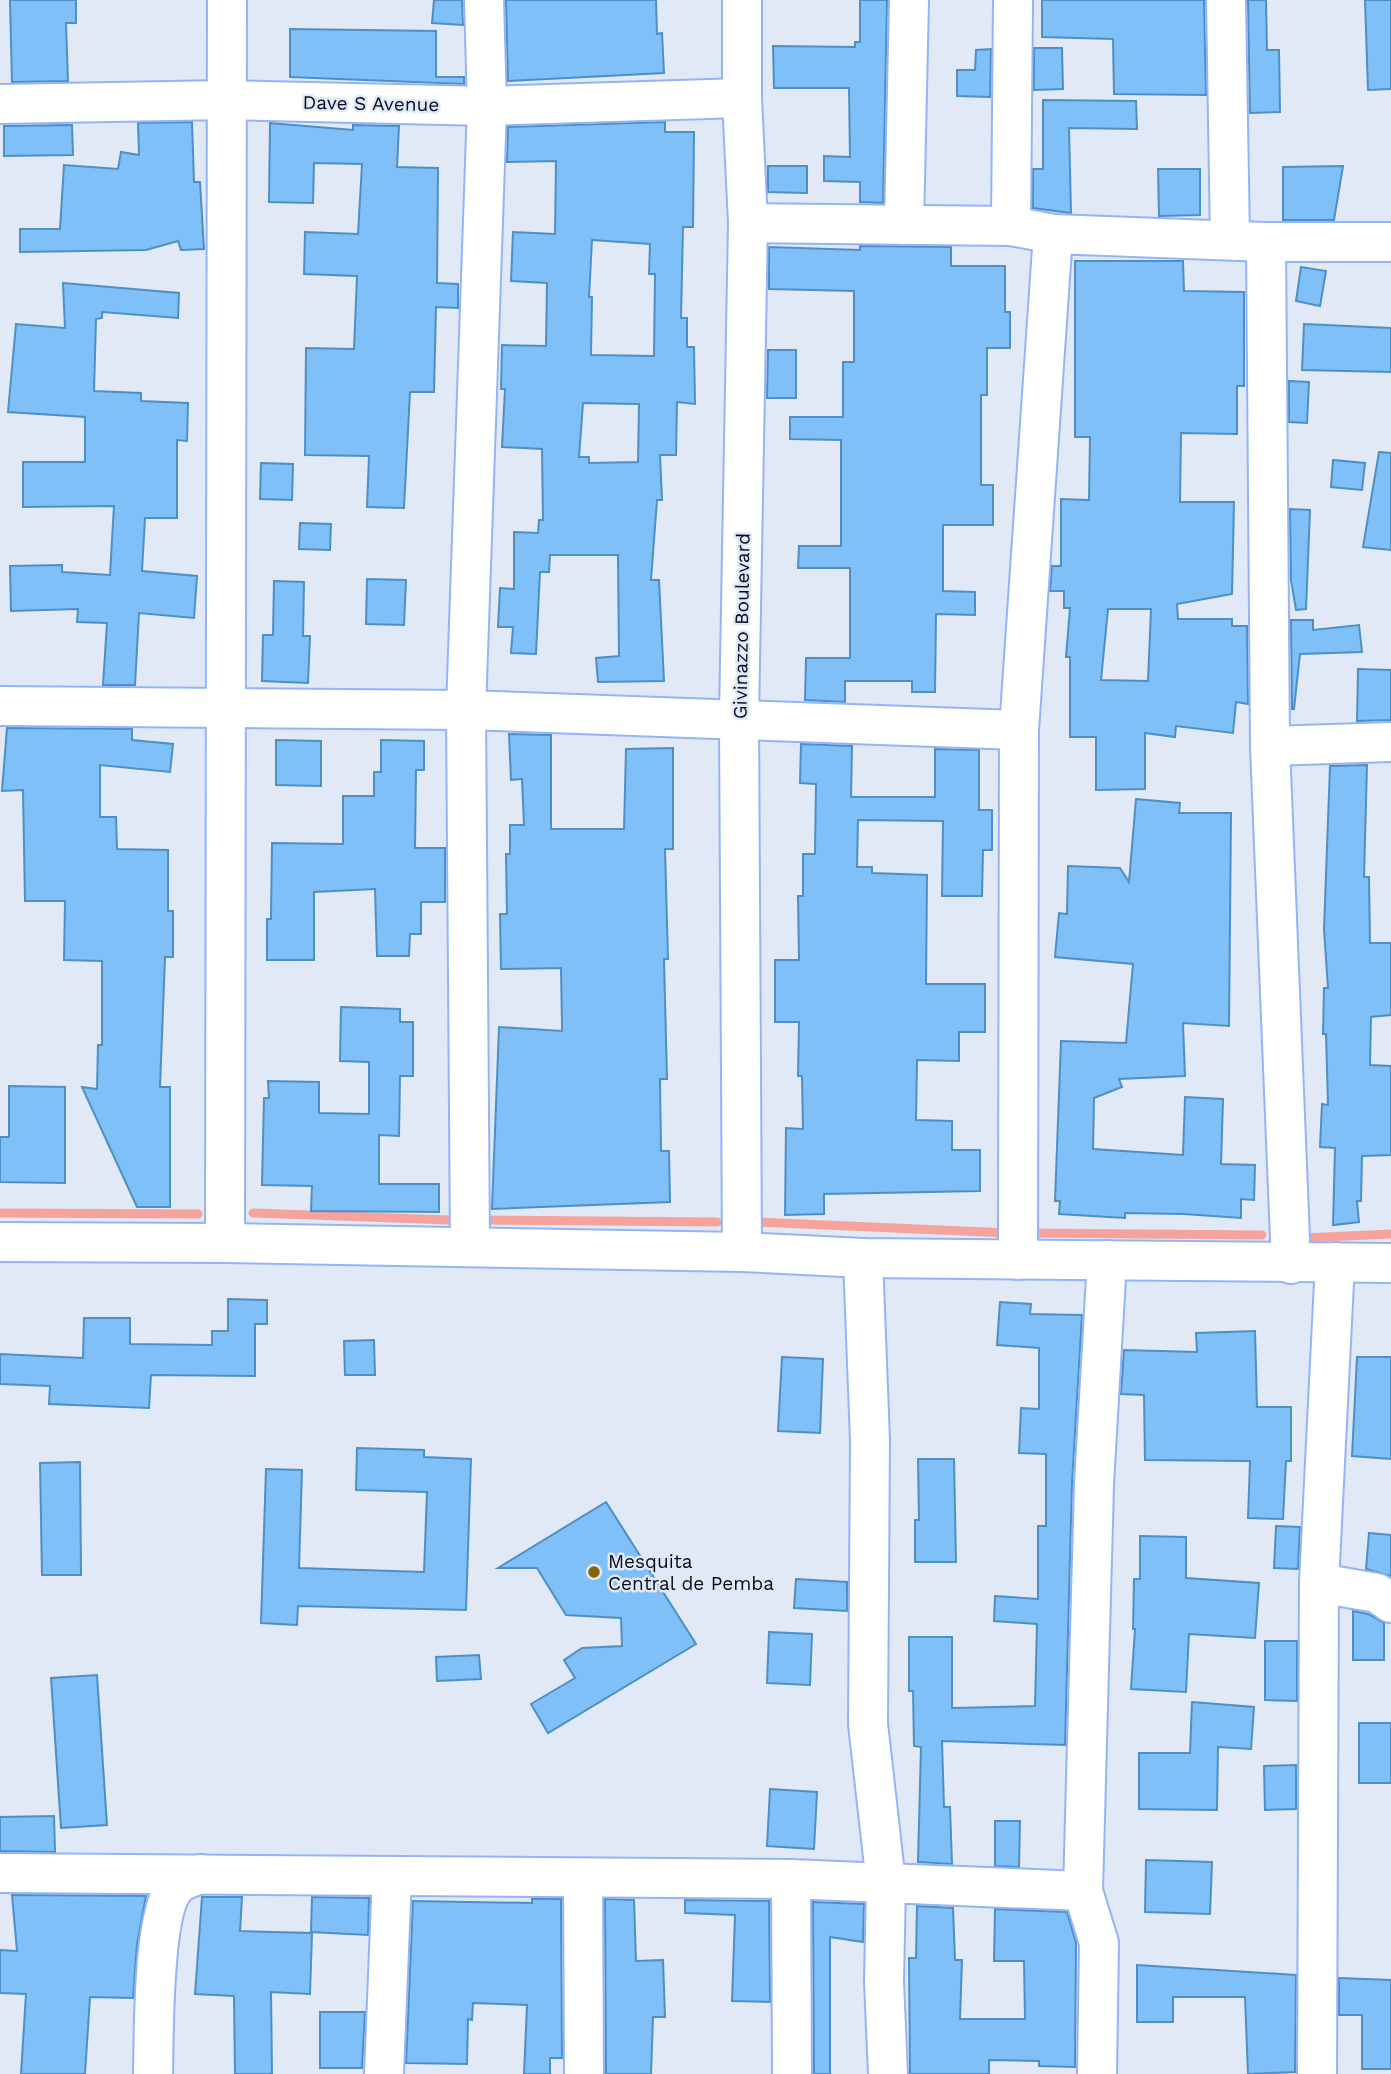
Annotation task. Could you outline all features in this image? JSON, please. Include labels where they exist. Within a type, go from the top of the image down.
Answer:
[{"type":"street","points":[[225,1242],[227,0]]},
{"type":"street","points":[[470,1247],[466,710],[487,106],[484,0]]},
{"type":"street","name":"Givinazzo Boulevard","points":[[742,0],[742,98],[748,223],[739,717],[742,1252]]},
{"type":"street","points":[[904,225],[909,0]]},
{"type":"street","points":[[1011,226],[1013,0]]},
{"type":"street","points":[[1226,0],[1248,241],[1291,1264]]},
{"type":"street","name":"Dave S Avenue","points":[[0,104],[226,100],[487,106],[742,98]]},
{"type":"street","points":[[748,223],[1011,226],[1053,234],[1248,241],[1391,242]]},
{"type":"street","points":[[1018,1260],[1019,730],[1053,234]]},
{"type":"street","points":[[0,706],[466,710],[739,717],[1019,730]]},
{"type":"street","points":[[1270,746],[1391,742]]},
{"type":"street","points":[[0,1242],[225,1242],[742,1252],[863,1258],[1391,1263]]},
{"type":"street","points":[[863,1258],[870,1441],[867,1724],[886,1883],[884,1982],[888,2074]]},
{"type":"street","points":[[1097,2074],[1099,1943],[1083,1891],[1094,1484],[1107,1260]]},
{"type":"street","points":[[1317,2074],[1319,1583],[1335,1262]]},
{"type":"street","points":[[1319,1583],[1377,1593],[1391,1603]]},
{"type":"street","points":[[0,1873],[791,1879],[1083,1891]]},
{"type":"street","points":[[153,2074],[157,1973],[168,1905],[176,1886],[201,1874]]},
{"type":"street","points":[[384,2074],[392,1876]]},
{"type":"street","points":[[583,1878],[584,2074]]},
{"type":"street","points":[[791,1879],[792,2074]]},
{"type":"building","points":[[10,0],[76,0],[76,23],[66,23],[68,81],[12,82]]},
{"type":"building","points":[[434,0],[462,0],[463,25],[432,23]]},
{"type":"building","points":[[506,0],[656,0],[657,34],[662,33],[664,73],[508,81]]},
{"type":"building","points":[[860,0],[887,0],[883,203],[860,202],[860,182],[824,181],[824,156],[850,157],[849,88],[774,88],[773,46],[855,47],[855,42],[860,42]]},
{"type":"building","points":[[1042,0],[1204,0],[1206,95],[1114,94],[1113,39],[1042,37]]},
{"type":"building","points":[[1248,0],[1266,0],[1267,50],[1279,50],[1280,112],[1250,113]]},
{"type":"building","points":[[1365,0],[1391,0],[1391,89],[1368,90]]},
{"type":"building","points":[[290,29],[436,31],[436,77],[464,77],[464,84],[290,77]]},
{"type":"building","points":[[1034,48],[1062,48],[1063,89],[1034,90]]},
{"type":"building","points":[[991,49],[990,97],[957,96],[957,70],[975,70],[976,50]]},
{"type":"building","points":[[1043,100],[1136,101],[1137,129],[1069,128],[1071,213],[1033,208],[1033,169],[1043,169]]},
{"type":"building","points":[[192,122],[194,182],[200,182],[204,249],[181,250],[178,241],[146,250],[20,252],[20,229],[60,229],[64,165],[118,169],[121,152],[139,155],[138,123]]},
{"type":"building","points":[[665,122],[665,132],[694,132],[693,227],[683,227],[681,318],[687,318],[687,347],[694,347],[695,404],[677,402],[676,455],[660,455],[662,500],[657,500],[651,580],[659,580],[664,681],[598,682],[596,658],[619,656],[618,555],[550,555],[549,572],[540,572],[536,654],[511,653],[513,627],[498,627],[500,588],[514,589],[514,532],[538,533],[539,520],[543,520],[542,449],[502,447],[505,389],[501,389],[502,345],[546,346],[547,283],[511,281],[513,232],[555,234],[556,161],[507,162],[508,127]],"holes":[[[592,240],[650,244],[649,274],[655,274],[654,356],[591,355],[592,297],[589,297]],[[583,403],[639,404],[638,462],[589,463],[589,457],[579,457]]]},
{"type":"building","points":[[270,123],[353,130],[353,125],[399,126],[397,167],[438,168],[437,283],[458,284],[458,308],[436,307],[434,392],[410,392],[404,508],[367,507],[369,456],[305,455],[306,348],[354,349],[357,276],[304,274],[305,232],[358,234],[362,164],[314,163],[313,203],[269,202]]},
{"type":"building","points":[[72,125],[73,155],[4,156],[4,126]]},
{"type":"building","points":[[768,166],[807,166],[807,193],[768,192]]},
{"type":"building","points":[[1343,166],[1334,220],[1283,220],[1283,167]]},
{"type":"building","points":[[1158,169],[1200,169],[1200,215],[1159,216]]},
{"type":"building","points":[[860,246],[951,247],[951,266],[1005,266],[1005,312],[1010,312],[1010,348],[987,348],[987,395],[981,395],[981,485],[993,485],[993,525],[943,525],[943,591],[975,592],[975,615],[936,614],[935,692],[912,692],[912,681],[845,681],[845,702],[805,700],[806,658],[850,658],[850,568],[798,568],[799,546],[841,546],[841,440],[790,439],[790,417],[843,417],[843,362],[854,362],[854,291],[769,289],[769,247],[860,250]]},
{"type":"building","points":[[1075,261],[1183,261],[1184,291],[1244,292],[1244,386],[1237,386],[1237,434],[1181,433],[1180,502],[1234,502],[1232,594],[1177,604],[1178,619],[1232,619],[1232,626],[1247,626],[1248,704],[1236,702],[1233,733],[1176,726],[1175,737],[1145,733],[1145,789],[1096,790],[1096,737],[1070,737],[1070,657],[1066,657],[1070,608],[1064,608],[1064,591],[1050,591],[1052,566],[1061,566],[1061,499],[1089,500],[1090,437],[1075,437]],"holes":[[[1108,609],[1151,609],[1148,681],[1101,680]]]},
{"type":"building","points":[[1301,267],[1326,271],[1320,306],[1296,301]]},
{"type":"building","points":[[63,283],[179,293],[178,318],[102,312],[102,318],[96,319],[94,391],[141,393],[141,401],[188,403],[187,441],[177,440],[177,518],[145,518],[142,571],[197,576],[194,618],[139,613],[135,685],[103,685],[107,623],[77,622],[78,609],[11,611],[10,566],[62,565],[62,572],[110,575],[114,506],[23,507],[23,462],[85,462],[85,417],[8,412],[16,324],[65,328]]},
{"type":"building","points":[[1304,324],[1391,328],[1391,372],[1302,370]]},
{"type":"building","points":[[768,350],[796,350],[796,398],[767,398]]},
{"type":"building","points":[[1289,381],[1309,382],[1307,423],[1289,422]]},
{"type":"building","points":[[1379,452],[1391,453],[1391,550],[1363,547]]},
{"type":"building","points":[[1333,460],[1365,463],[1362,490],[1331,487]]},
{"type":"building","points":[[261,463],[293,464],[292,500],[260,499]]},
{"type":"building","points":[[1290,509],[1310,510],[1306,609],[1296,610],[1291,580]]},
{"type":"building","points":[[300,523],[331,524],[330,550],[299,549]]},
{"type":"building","points":[[367,579],[406,580],[404,625],[366,624]]},
{"type":"building","points":[[274,581],[304,582],[303,636],[310,636],[308,683],[262,681],[263,635],[273,635]]},
{"type":"building","points":[[1291,620],[1313,620],[1313,630],[1359,625],[1362,652],[1300,654],[1294,709],[1292,709]]},
{"type":"building","points":[[1358,669],[1391,670],[1391,720],[1357,721]]},
{"type":"building","points":[[7,728],[132,729],[132,740],[173,744],[170,772],[100,765],[100,817],[116,817],[117,849],[168,850],[168,911],[173,911],[173,957],[165,957],[160,1087],[170,1087],[170,1207],[137,1207],[82,1087],[97,1089],[98,1045],[102,1045],[102,961],[64,960],[65,901],[25,901],[23,790],[2,791]]},
{"type":"building","points":[[509,734],[551,735],[551,829],[624,829],[626,749],[673,748],[673,849],[665,849],[667,1079],[660,1079],[661,1151],[669,1151],[670,1202],[492,1209],[499,1027],[562,1031],[561,968],[501,969],[500,914],[507,914],[506,854],[510,854],[510,825],[524,825],[522,779],[511,780]]},
{"type":"building","points":[[276,740],[321,741],[321,786],[276,785]]},
{"type":"building","points":[[381,740],[424,741],[424,770],[416,770],[415,848],[445,848],[445,902],[421,902],[421,934],[410,934],[409,956],[377,956],[375,889],[314,892],[314,960],[267,960],[267,919],[271,919],[272,843],[343,844],[343,796],[374,796],[374,772],[381,772]]},
{"type":"building","points":[[801,744],[852,746],[851,797],[935,797],[935,749],[979,750],[979,810],[992,810],[992,850],[983,850],[982,896],[942,896],[943,821],[858,820],[857,867],[872,867],[872,873],[927,875],[926,984],[985,984],[985,1032],[959,1032],[959,1061],[917,1060],[916,1120],[952,1121],[952,1150],[980,1150],[980,1191],[824,1194],[824,1214],[785,1215],[786,1128],[803,1129],[802,1076],[798,1076],[799,1022],[775,1022],[775,960],[799,960],[798,896],[803,896],[803,854],[815,854],[816,784],[800,783]]},
{"type":"building","points":[[1367,765],[1364,877],[1369,877],[1370,943],[1391,943],[1391,1015],[1371,1017],[1370,1065],[1391,1066],[1391,1155],[1362,1156],[1361,1201],[1357,1201],[1359,1222],[1333,1225],[1335,1148],[1320,1147],[1322,1104],[1328,1105],[1326,1034],[1323,1034],[1324,988],[1328,988],[1324,930],[1330,766]]},
{"type":"building","points":[[1136,799],[1180,803],[1179,813],[1231,813],[1229,1026],[1183,1023],[1185,1076],[1119,1079],[1122,1087],[1094,1098],[1093,1149],[1183,1155],[1185,1097],[1223,1099],[1221,1164],[1255,1165],[1254,1200],[1241,1199],[1241,1218],[1184,1214],[1125,1213],[1125,1218],[1059,1214],[1060,1201],[1055,1201],[1061,1041],[1126,1043],[1133,964],[1055,957],[1059,913],[1067,914],[1068,866],[1120,868],[1129,882]]},
{"type":"building","points":[[341,1007],[400,1009],[400,1022],[413,1022],[413,1076],[400,1076],[399,1136],[379,1135],[379,1184],[439,1184],[439,1212],[311,1211],[312,1186],[262,1185],[264,1098],[269,1098],[268,1081],[319,1082],[319,1113],[369,1114],[369,1062],[340,1061]]},
{"type":"building","points":[[9,1086],[65,1087],[65,1183],[0,1182],[0,1137],[9,1137]]},
{"type":"building","points":[[228,1299],[267,1300],[267,1324],[255,1324],[255,1376],[151,1375],[149,1408],[49,1404],[50,1386],[0,1384],[0,1354],[83,1358],[84,1318],[130,1318],[130,1344],[212,1345],[212,1331],[228,1331]]},
{"type":"building","points":[[1000,1302],[1031,1304],[1030,1314],[1082,1315],[1072,1483],[1065,1745],[942,1741],[944,1807],[950,1807],[952,1864],[918,1862],[921,1747],[914,1746],[913,1691],[909,1691],[909,1637],[952,1637],[952,1708],[1035,1706],[1037,1624],[994,1621],[995,1596],[1038,1599],[1038,1526],[1046,1526],[1046,1454],[1019,1453],[1021,1408],[1039,1409],[1039,1348],[997,1345]]},
{"type":"building","points":[[1255,1331],[1257,1407],[1291,1407],[1291,1461],[1286,1461],[1283,1519],[1248,1518],[1250,1461],[1145,1460],[1144,1395],[1121,1394],[1124,1350],[1197,1352],[1196,1333]]},
{"type":"building","points":[[374,1340],[375,1375],[345,1375],[344,1341]]},
{"type":"building","points":[[782,1357],[823,1359],[820,1433],[778,1431]]},
{"type":"building","points":[[1357,1357],[1391,1357],[1391,1459],[1352,1456]]},
{"type":"building","points":[[357,1448],[424,1450],[424,1457],[471,1459],[466,1610],[298,1606],[297,1625],[261,1623],[266,1469],[302,1470],[299,1568],[424,1572],[427,1492],[356,1490]]},
{"type":"building","points":[[918,1459],[954,1459],[956,1562],[915,1562],[915,1520],[919,1520]]},
{"type":"building","points":[[80,1462],[81,1575],[42,1575],[40,1463]]},
{"type":"building","points":[[606,1502],[696,1644],[548,1733],[531,1704],[575,1678],[564,1660],[582,1648],[622,1646],[621,1618],[566,1615],[537,1568],[498,1568]]},
{"type":"building","points":[[1276,1526],[1300,1527],[1298,1569],[1274,1568]]},
{"type":"building","points":[[1369,1533],[1391,1535],[1391,1576],[1366,1569]]},
{"type":"building","points":[[1140,1536],[1186,1537],[1186,1578],[1259,1583],[1255,1638],[1189,1634],[1186,1692],[1131,1689],[1135,1629],[1134,1579],[1140,1579]]},
{"type":"building","points":[[796,1579],[847,1582],[847,1611],[794,1608]]},
{"type":"building","points":[[1353,1611],[1368,1614],[1384,1623],[1384,1660],[1353,1660]]},
{"type":"building","points":[[769,1632],[812,1634],[810,1685],[767,1683]]},
{"type":"building","points":[[1265,1641],[1297,1641],[1297,1701],[1265,1700]]},
{"type":"building","points":[[479,1655],[481,1679],[437,1681],[436,1657]]},
{"type":"building","points":[[97,1675],[107,1825],[61,1828],[51,1678]]},
{"type":"building","points":[[1192,1702],[1254,1707],[1251,1749],[1218,1747],[1217,1810],[1139,1809],[1139,1753],[1190,1753]]},
{"type":"building","points":[[1359,1723],[1391,1723],[1391,1783],[1359,1783]]},
{"type":"building","points":[[1296,1765],[1296,1809],[1265,1810],[1264,1766]]},
{"type":"building","points":[[770,1789],[817,1792],[814,1849],[767,1846]]},
{"type":"building","points":[[54,1816],[55,1852],[0,1851],[0,1817]]},
{"type":"building","points":[[995,1821],[1020,1821],[1019,1867],[995,1866]]},
{"type":"building","points":[[1146,1860],[1212,1862],[1210,1914],[1145,1912]]},
{"type":"building","points":[[12,1895],[146,1896],[137,1944],[133,1998],[90,1997],[85,2074],[21,2074],[26,1994],[0,1993],[0,1950],[17,1951]]},
{"type":"building","points":[[202,1897],[242,1897],[240,1931],[312,1933],[310,1994],[271,1992],[272,2074],[235,2074],[234,1996],[195,1994]]},
{"type":"building","points":[[312,1897],[369,1898],[368,1935],[311,1932]]},
{"type":"building","points":[[532,1899],[561,1899],[562,2058],[550,2058],[550,2074],[524,2074],[527,2005],[473,2003],[472,2020],[468,2019],[467,2064],[406,2063],[413,1901],[532,1903]]},
{"type":"building","points":[[605,1899],[634,1900],[636,1961],[663,1960],[665,2017],[653,2017],[651,2074],[606,2074]]},
{"type":"building","points":[[685,1900],[769,1901],[770,2002],[732,2001],[735,1915],[685,1913]]},
{"type":"building","points":[[813,1902],[864,1904],[863,1942],[830,1937],[830,2074],[814,2074]]},
{"type":"building","points":[[917,1906],[953,1908],[955,1960],[962,1960],[960,2019],[1025,2019],[1024,1961],[994,1961],[995,1909],[1067,1912],[1076,1943],[1075,2067],[1039,2066],[1039,2061],[989,2060],[989,2074],[910,2074],[909,1958],[916,1958]]},
{"type":"building","points":[[1137,1965],[1296,1975],[1295,2072],[1248,2074],[1245,1997],[1173,1997],[1173,2022],[1137,2022]]},
{"type":"building","points":[[1339,1978],[1391,1980],[1391,2069],[1362,2069],[1362,2015],[1339,2015]]},
{"type":"building","points":[[320,2012],[365,2012],[362,2068],[320,2068]]},
{"type":"waterway","points":[[0,1213],[198,1214]]},
{"type":"waterway","points":[[253,1213],[450,1220]]},
{"type":"waterway","points":[[486,1220],[717,1222]]},
{"type":"waterway","points":[[759,1222],[1009,1233]]},
{"type":"waterway","points":[[1026,1233],[1262,1235]]},
{"type":"waterway","points":[[1303,1238],[1391,1234]]},
{"type":"place","name":"Mesquita Central de Pemba","points":[[594,1572]]}]
